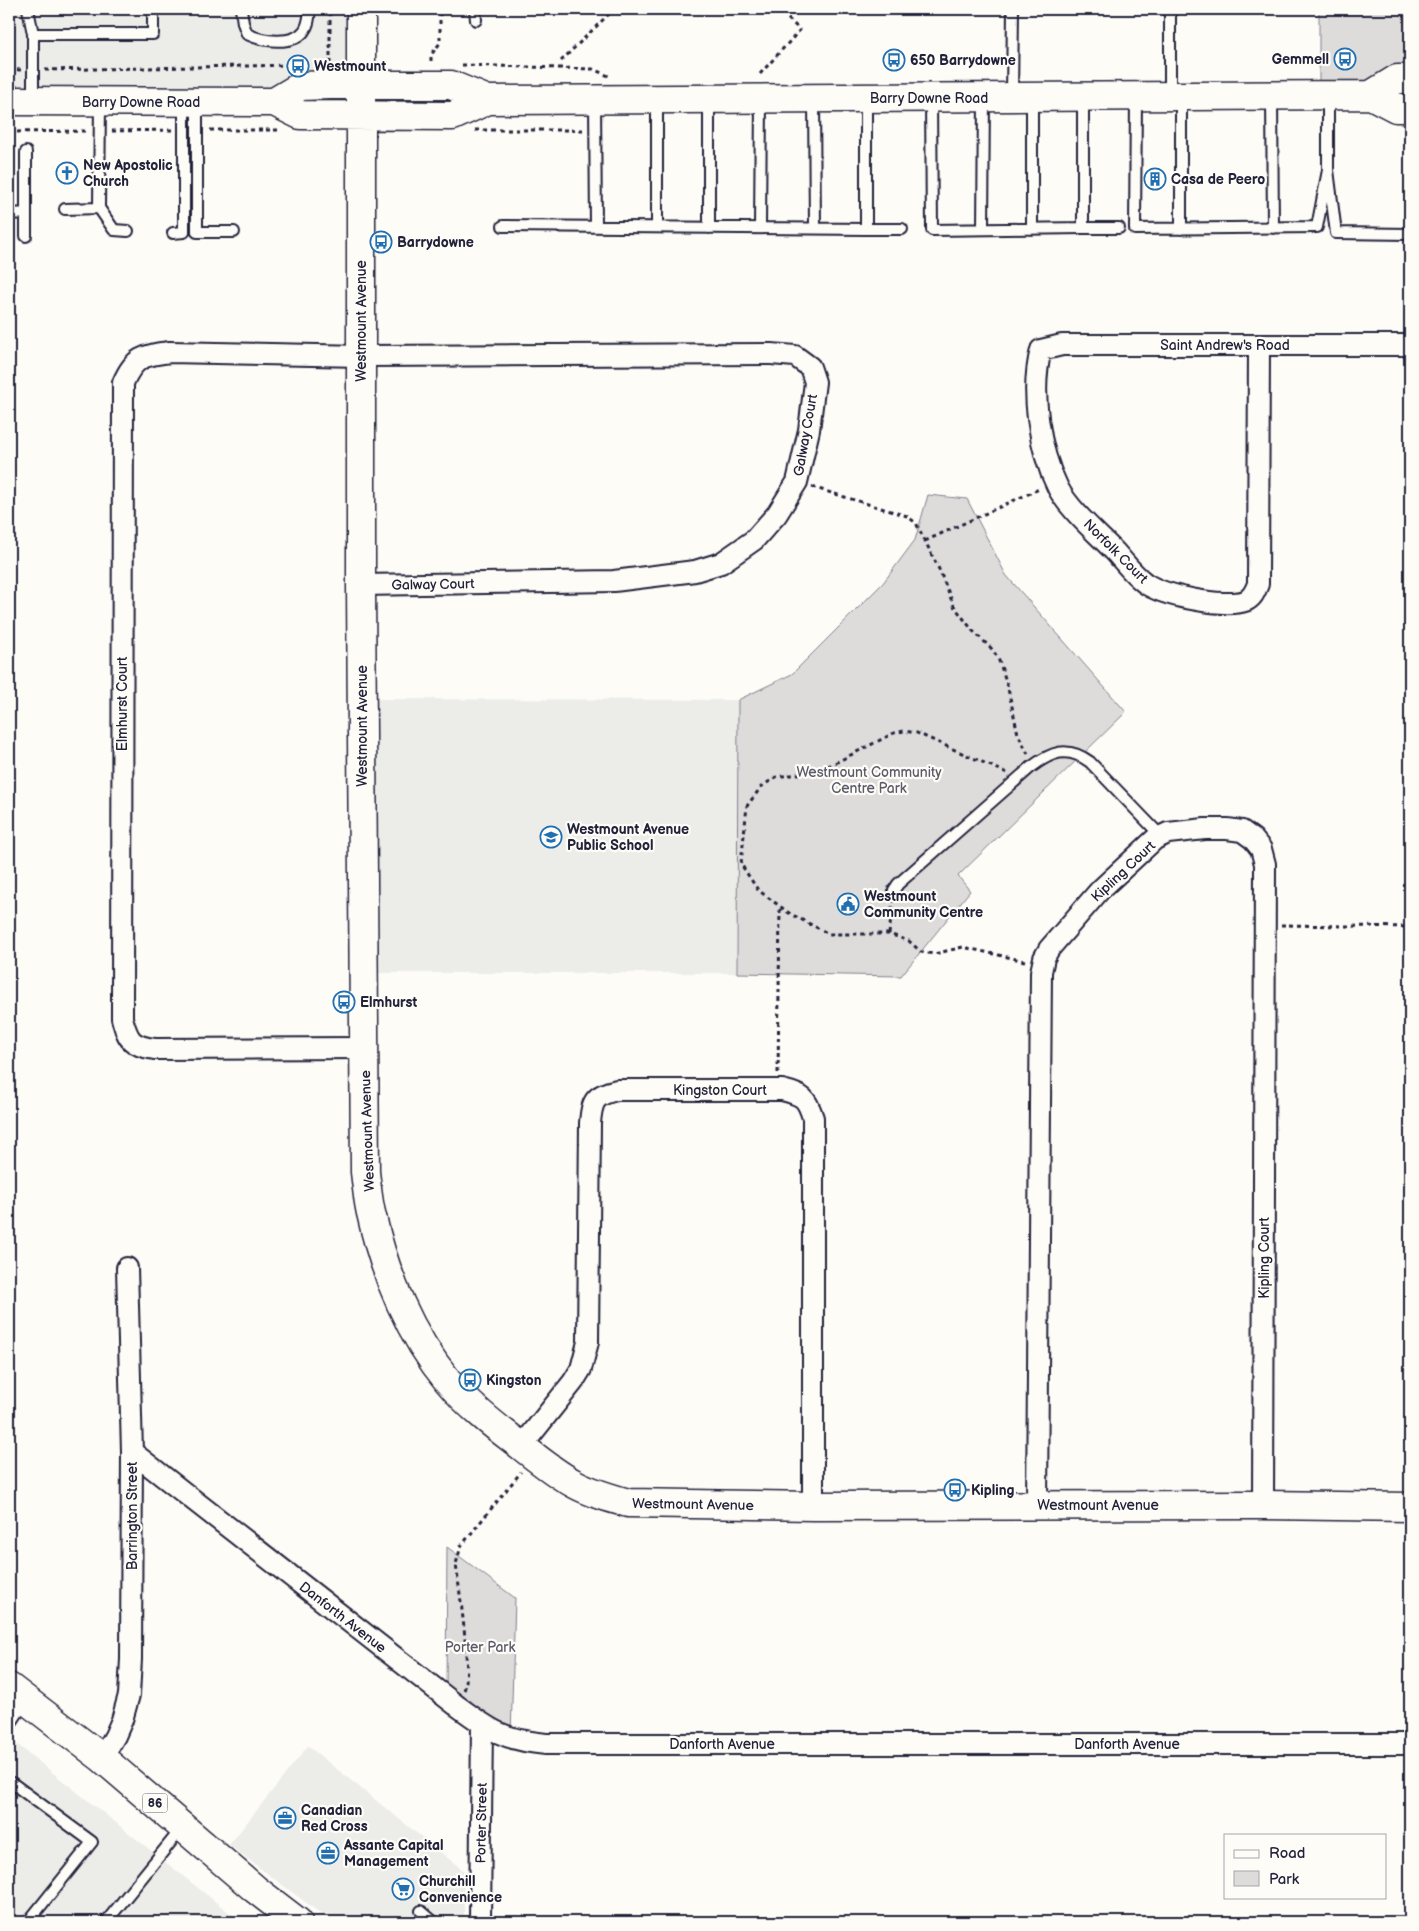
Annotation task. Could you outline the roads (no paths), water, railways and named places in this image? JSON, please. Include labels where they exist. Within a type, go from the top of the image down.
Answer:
[{"type":"street","name":"Westmount Avenue","points":[[360,9],[365,1172],[372,1217],[398,1296],[429,1356],[449,1382],[470,1404],[528,1451],[575,1484],[628,1504],[1410,1507]]},
{"type":"street","points":[[1371,96],[1397,79],[1410,79]]},
{"type":"street","name":"Barry Downe Road","points":[[274,102],[301,86],[451,85],[488,100],[710,99],[760,87],[814,99],[1371,96],[1396,108],[1410,108]]},
{"type":"street","name":"Barry Downe Road","points":[[21,101],[274,102],[300,114],[453,116],[488,100]]},
{"type":"street","name":"Saint Andrew's Road","points":[[1041,350],[1062,345],[1410,345]]},
{"type":"street","name":"Norfolk Court","points":[[1041,350],[1037,365],[1038,416],[1046,456],[1056,482],[1071,506],[1146,584],[1164,592],[1196,600],[1234,603],[1246,601],[1254,594],[1258,584],[1259,346]]},
{"type":"street","name":"Elmhurst Court","points":[[362,356],[170,352],[148,355],[137,360],[128,369],[123,383],[122,1018],[126,1036],[139,1047],[155,1049],[364,1048]]},
{"type":"street","name":"Galway Court","points":[[361,585],[614,581],[695,571],[720,563],[754,540],[778,514],[797,482],[809,430],[814,382],[810,367],[796,356],[771,354],[362,356]]},
{"type":"street","name":"Kipling Court","points":[[1037,1506],[1043,965],[1049,949],[1094,896],[1155,839],[1180,830],[1227,829],[1242,832],[1252,839],[1261,849],[1265,864],[1263,1505]]},
{"type":"street","name":"Kingston Court","points":[[528,1451],[581,1369],[586,1355],[588,1342],[590,1123],[591,1108],[595,1100],[603,1093],[616,1090],[778,1090],[796,1093],[808,1102],[813,1118],[813,1506]]},
{"type":"street","name":"Barrington Street","points":[[102,1758],[116,1736],[129,1695],[131,1659],[132,1452],[127,1268]]},
{"type":"street","name":"Danforth Avenue","points":[[132,1452],[456,1706],[498,1734],[516,1740],[546,1744],[1410,1744]]},
{"type":"street","name":"86","points":[[13,1700],[102,1758],[255,1888],[298,1922]]},
{"type":"street","name":"Porter Street","points":[[480,1922],[482,1724]]},
{"type":"lane","points":[[21,101],[33,34],[28,9]]},
{"type":"lane","points":[[33,34],[153,34],[153,9]]},
{"type":"lane","points":[[241,9],[243,24],[247,34],[257,39],[274,41],[294,38],[303,33],[309,21],[310,9]]},
{"type":"lane","points":[[476,9],[476,20]]},
{"type":"lane","points":[[1013,9],[1032,229]]},
{"type":"lane","points":[[1170,9],[1176,97],[1181,229]]},
{"type":"lane","points":[[760,87],[760,228]]},
{"type":"lane","points":[[1272,96],[1273,228]]},
{"type":"lane","points":[[1328,96],[1328,170],[1336,233],[1410,234]]},
{"type":"lane","points":[[1083,97],[1083,228]]},
{"type":"lane","points":[[1136,97],[1135,230],[1317,227],[1328,170]]},
{"type":"lane","points":[[866,98],[866,229]]},
{"type":"lane","points":[[931,98],[932,230],[1119,228]]},
{"type":"lane","points":[[983,229],[984,98]]},
{"type":"lane","points":[[657,99],[657,227]]},
{"type":"lane","points":[[710,99],[710,228]]},
{"type":"lane","points":[[814,99],[815,228]]},
{"type":"lane","points":[[595,100],[596,227]]},
{"type":"lane","points":[[100,101],[99,208],[114,230],[128,231]]},
{"type":"lane","points":[[190,102],[197,232],[234,232]]},
{"type":"lane","points":[[173,232],[184,232],[190,102]]},
{"type":"lane","points":[[26,152],[26,236]]},
{"type":"lane","points":[[66,209],[99,208]]},
{"type":"lane","points":[[9,214],[26,214]]},
{"type":"lane","points":[[503,226],[902,229]]},
{"type":"lane","points":[[894,890],[898,884],[1019,778],[1035,765],[1054,754],[1062,752],[1072,752],[1081,755],[1161,836]]},
{"type":"lane","points":[[9,1787],[12,1783],[92,1842],[28,1922]]},
{"type":"lane","points":[[106,1922],[183,1827]]},
{"type":"lane","points":[[421,1912],[434,1922]]},
{"type":"place","name":"Gemmell","points":[[1345,59]]},
{"type":"place","name":"650 Barrydowne","points":[[894,60]]},
{"type":"place","name":"Westmount","points":[[298,66]]},
{"type":"place","name":"New Apostolic Church","points":[[67,173]]},
{"type":"place","name":"Casa de Peero","points":[[1155,179]]},
{"type":"place","name":"Barrydowne","points":[[381,242]]},
{"type":"place","name":"Westmount Avenue Public School","points":[[551,837]]},
{"type":"place","name":"Westmount Community Centre","points":[[848,904]]},
{"type":"place","name":"Elmhurst","points":[[344,1002]]},
{"type":"place","name":"Kingston","points":[[470,1380]]},
{"type":"place","name":"Kipling","points":[[955,1490]]},
{"type":"place","name":"Canadian Red Cross","points":[[285,1818]]},
{"type":"place","name":"Assante Capital Management","points":[[328,1853]]},
{"type":"place","name":"Churchill Convenience","points":[[403,1889]]},
{"type":"park label","name":"Westmount Community Centre Park","points":[[869,780]]},
{"type":"park label","name":"Porter Park","points":[[480,1647]]}]
